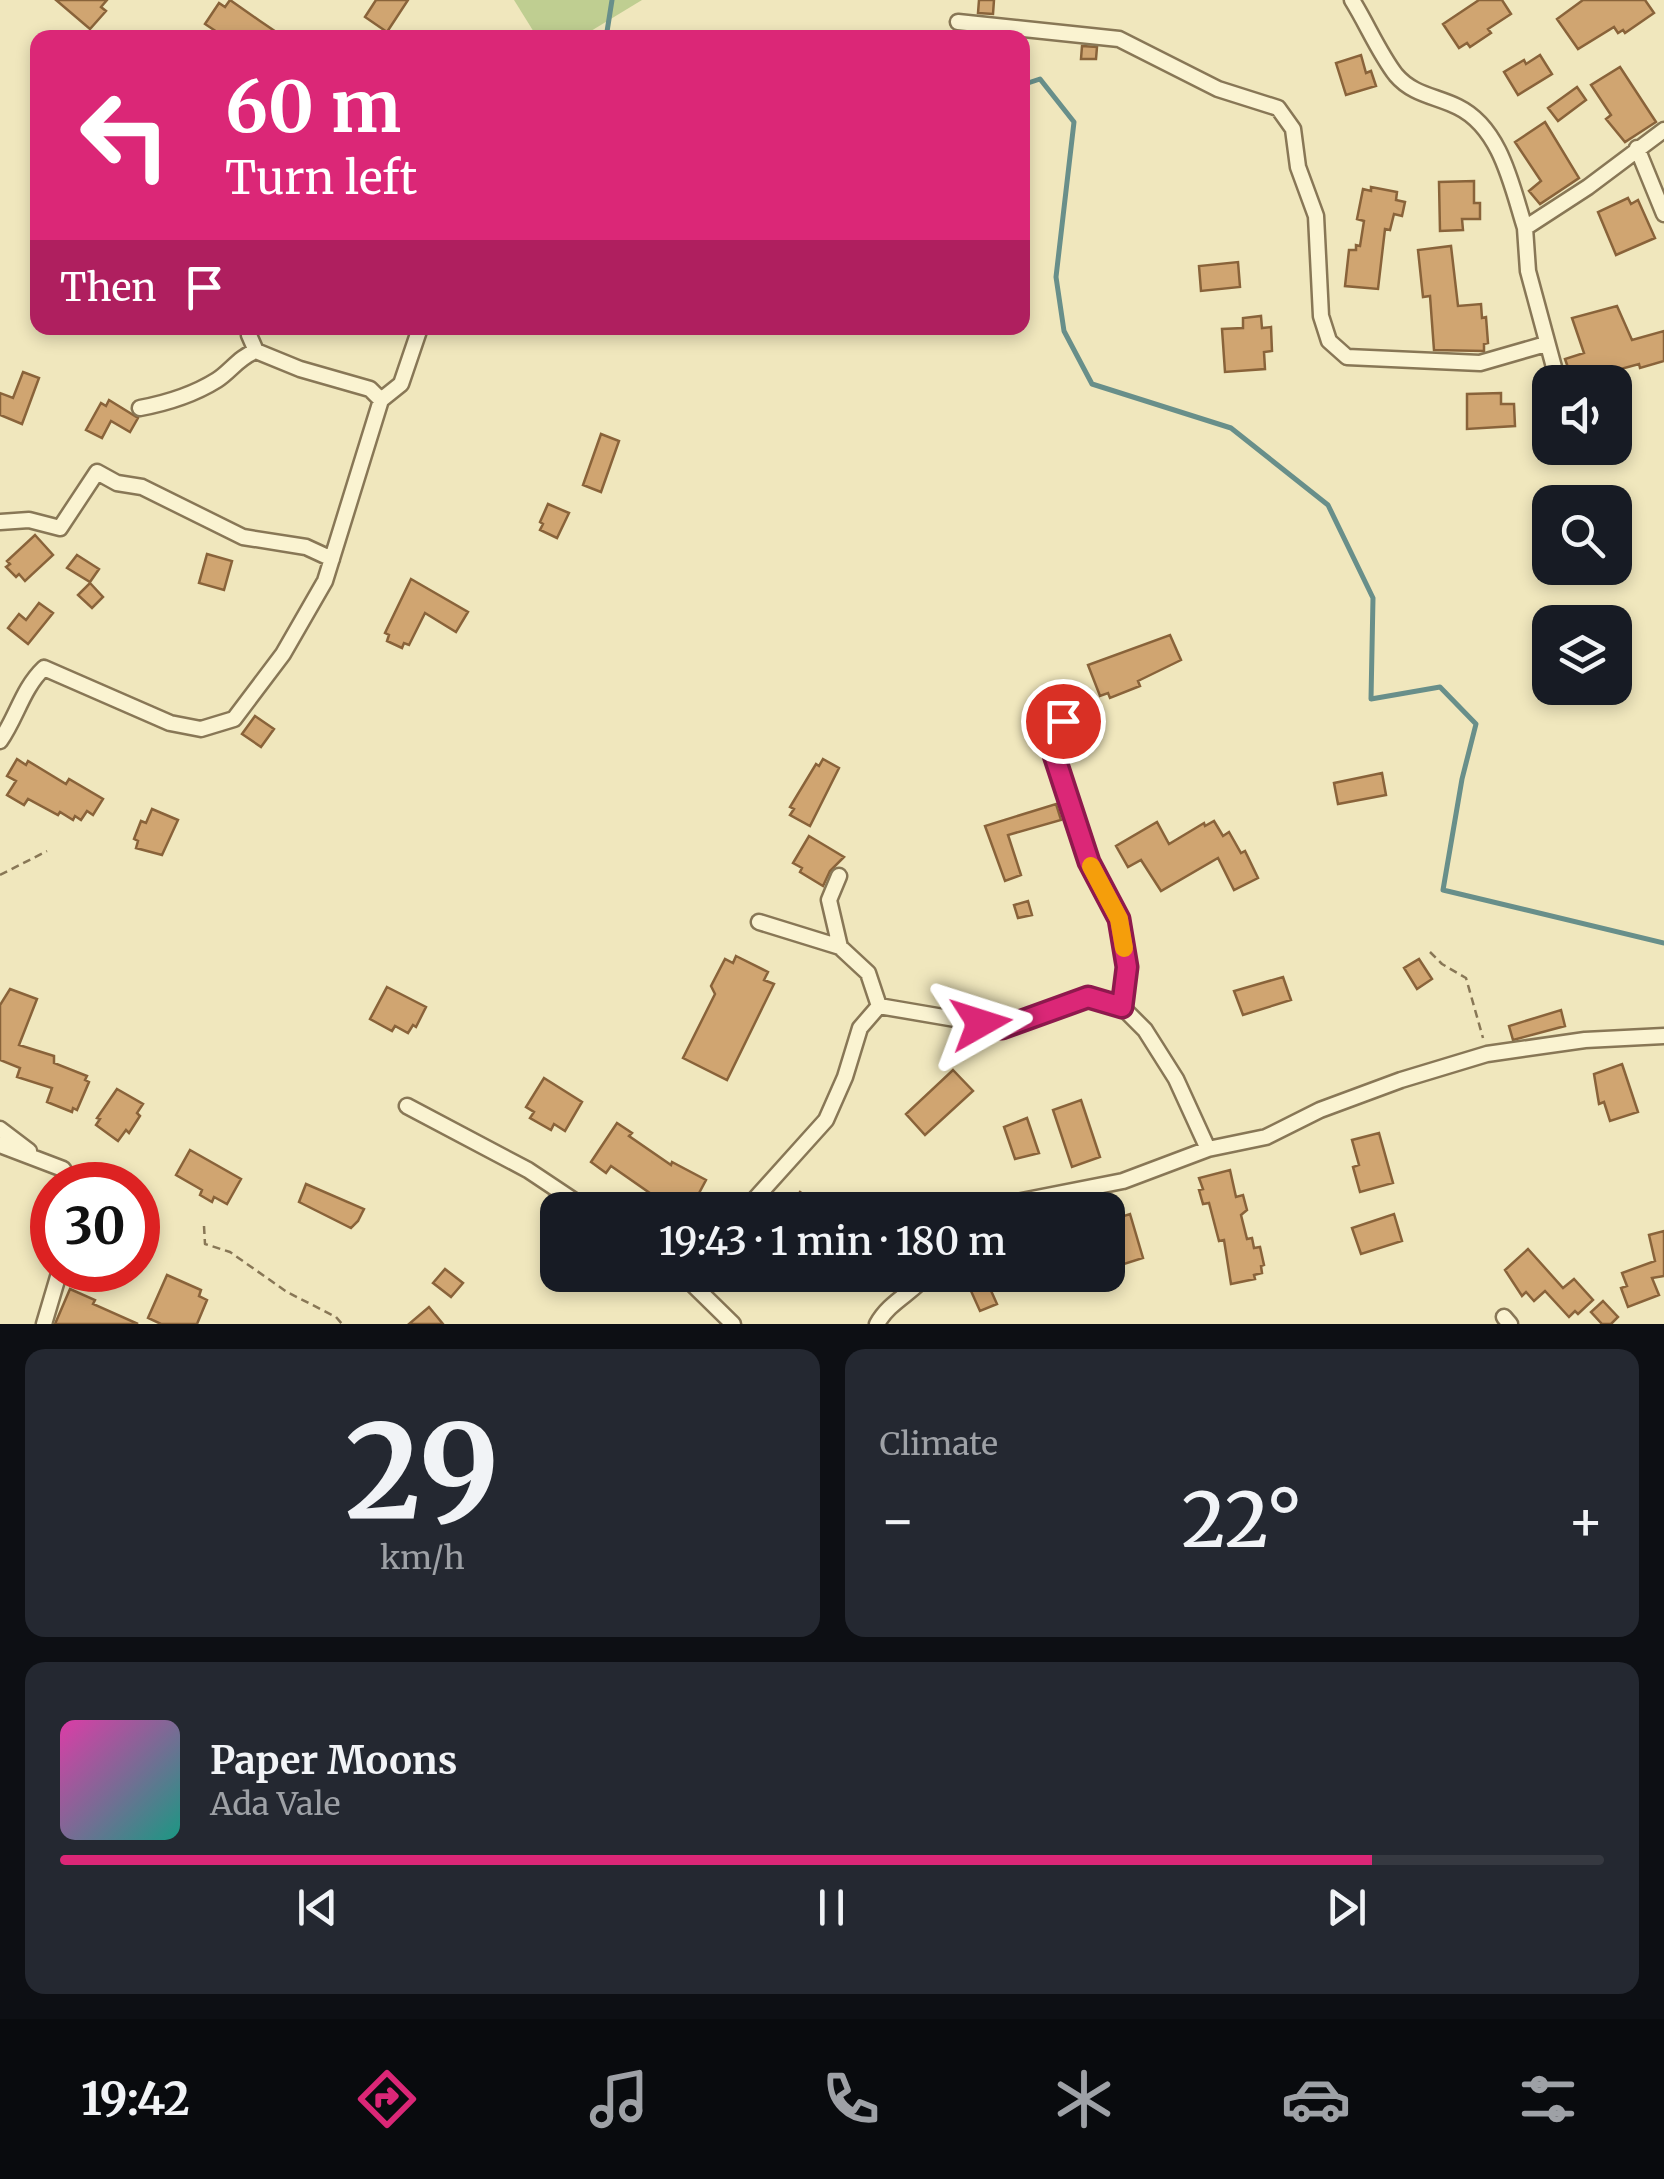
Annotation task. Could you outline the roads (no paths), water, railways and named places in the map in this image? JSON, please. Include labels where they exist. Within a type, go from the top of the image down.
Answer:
[{"type":"street","points":[[1352,0],[1397,75],[1416,92],[1460,107],[1487,134],[1506,170],[1526,228],[1528,271],[1553,365]]},
{"type":"street","points":[[958,22],[1119,39],[1218,88],[1278,108],[1294,129],[1298,167],[1316,216],[1321,316],[1329,341],[1347,356],[1480,363],[1546,344]]},
{"type":"street","points":[[1526,228],[1664,130]]},
{"type":"street","points":[[1637,148],[1664,214]]},
{"type":"street","points":[[248,335],[256,350],[300,369],[370,389],[380,400]]},
{"type":"street","points":[[0,742],[12,724],[28,683],[44,668],[170,723],[201,729],[234,719],[283,654],[325,581],[380,400],[400,384],[418,335]]},
{"type":"street","points":[[140,408],[190,394],[219,379],[244,355],[256,350]]},
{"type":"street","points":[[0,522],[28,520],[60,528],[97,472],[117,483],[142,486],[243,536],[306,547],[332,560]]},
{"type":"street","points":[[1089,707],[1063,721],[1054,755],[1089,862],[1119,919],[1127,967],[1122,1007]]},
{"type":"street","points":[[839,876],[829,900],[840,947]]},
{"type":"street","points":[[759,922],[840,947],[868,973],[879,1006]]},
{"type":"street","points":[[879,1006],[1002,1028],[1088,997],[1122,1007],[1145,1030],[1176,1080],[1208,1149]]},
{"type":"street","points":[[761,1192],[826,1120],[845,1078],[860,1028],[879,1006]]},
{"type":"street","points":[[1068,1192],[1123,1181],[1208,1149],[1266,1137],[1320,1110],[1400,1080],[1487,1054],[1585,1040],[1664,1036]]},
{"type":"street","points":[[406,1106],[528,1170],[561,1192]]},
{"type":"street","points":[[0,1129],[37,1157]]},
{"type":"street","points":[[0,1145],[47,1162]]},
{"type":"street","points":[[44,1324],[53,1292]]},
{"type":"street","points":[[705,1292],[733,1324]]},
{"type":"street","points":[[877,1324],[885,1309],[909,1292]]},
{"type":"waterway","points":[[607,30],[612,0]]},
{"type":"waterway","points":[[1030,82],[1040,79],[1074,122],[1056,277],[1064,331],[1092,384],[1231,428],[1328,505],[1373,598],[1371,699],[1440,687],[1476,724],[1462,779],[1443,890],[1664,943]]}]
